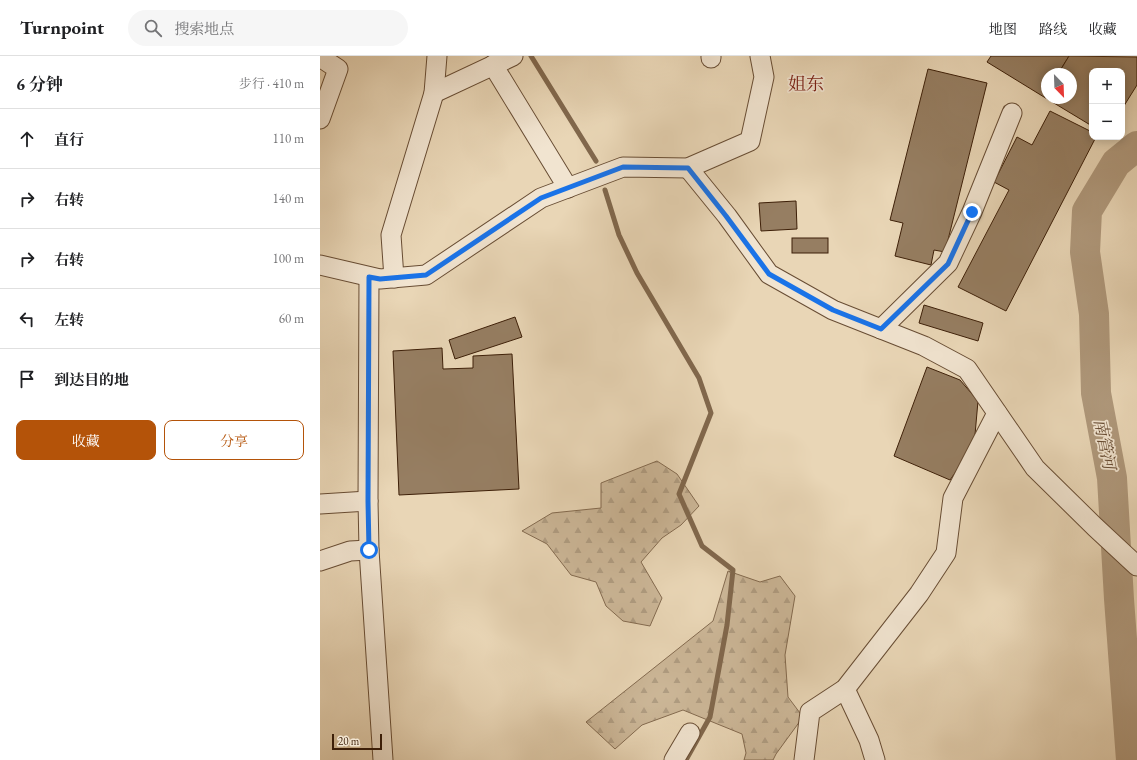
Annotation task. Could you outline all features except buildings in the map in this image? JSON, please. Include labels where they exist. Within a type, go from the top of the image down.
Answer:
[{"type":"street","points":[[394,278],[391,235],[434,93],[437,56]]},
{"type":"street","points":[[434,93],[513,56]]},
{"type":"street","points":[[320,265],[380,279],[426,275],[541,198],[623,167],[688,168],[750,141],[764,76],[760,56]]},
{"type":"street","points":[[320,57],[338,69],[320,119]]},
{"type":"street","points":[[494,65],[568,188]]},
{"type":"street","points":[[881,329],[948,264],[972,212],[1012,113]]},
{"type":"street","points":[[688,168],[769,274],[833,310],[924,346],[968,369],[1035,468],[1137,566]]},
{"type":"street","points":[[369,277],[369,550],[383,760]]},
{"type":"street","points":[[804,760],[810,712],[845,689],[919,594],[946,553],[953,498],[997,413]]},
{"type":"street","points":[[320,504],[368,501]]},
{"type":"street","points":[[320,560],[350,551],[369,550]]},
{"type":"street","points":[[845,689],[869,740],[875,760]]},
{"type":"street","points":[[674,760],[690,732]]},
{"type":"green space","points":[[657,461],[677,474],[699,506],[681,525],[662,538],[641,562],[662,598],[650,626],[623,621],[606,606],[596,582],[571,575],[547,544],[522,531],[552,513],[601,508],[601,483]]},
{"type":"green space","points":[[728,571],[760,582],[780,576],[795,596],[785,655],[788,697],[803,717],[773,760],[744,760],[746,753],[742,734],[683,710],[642,725],[615,749],[586,722],[713,621]]},
{"type":"waterway","points":[[531,56],[596,161]]},
{"type":"waterway","name":"南管河","points":[[1131,760],[1112,478],[1096,393],[1094,314],[1085,252],[1087,211],[1116,163],[1137,146]]},
{"type":"waterway","points":[[605,190],[619,235],[637,273],[699,378],[711,413],[679,494],[702,546],[733,570],[727,625],[710,717],[686,760]]},
{"type":"district","name":"姐东","points":[[806,84]]},
{"type":"route","points":[[369,550],[369,277],[380,279],[426,275],[541,198],[623,167],[688,168],[769,274],[833,310],[881,329],[948,264],[972,212]]}]
